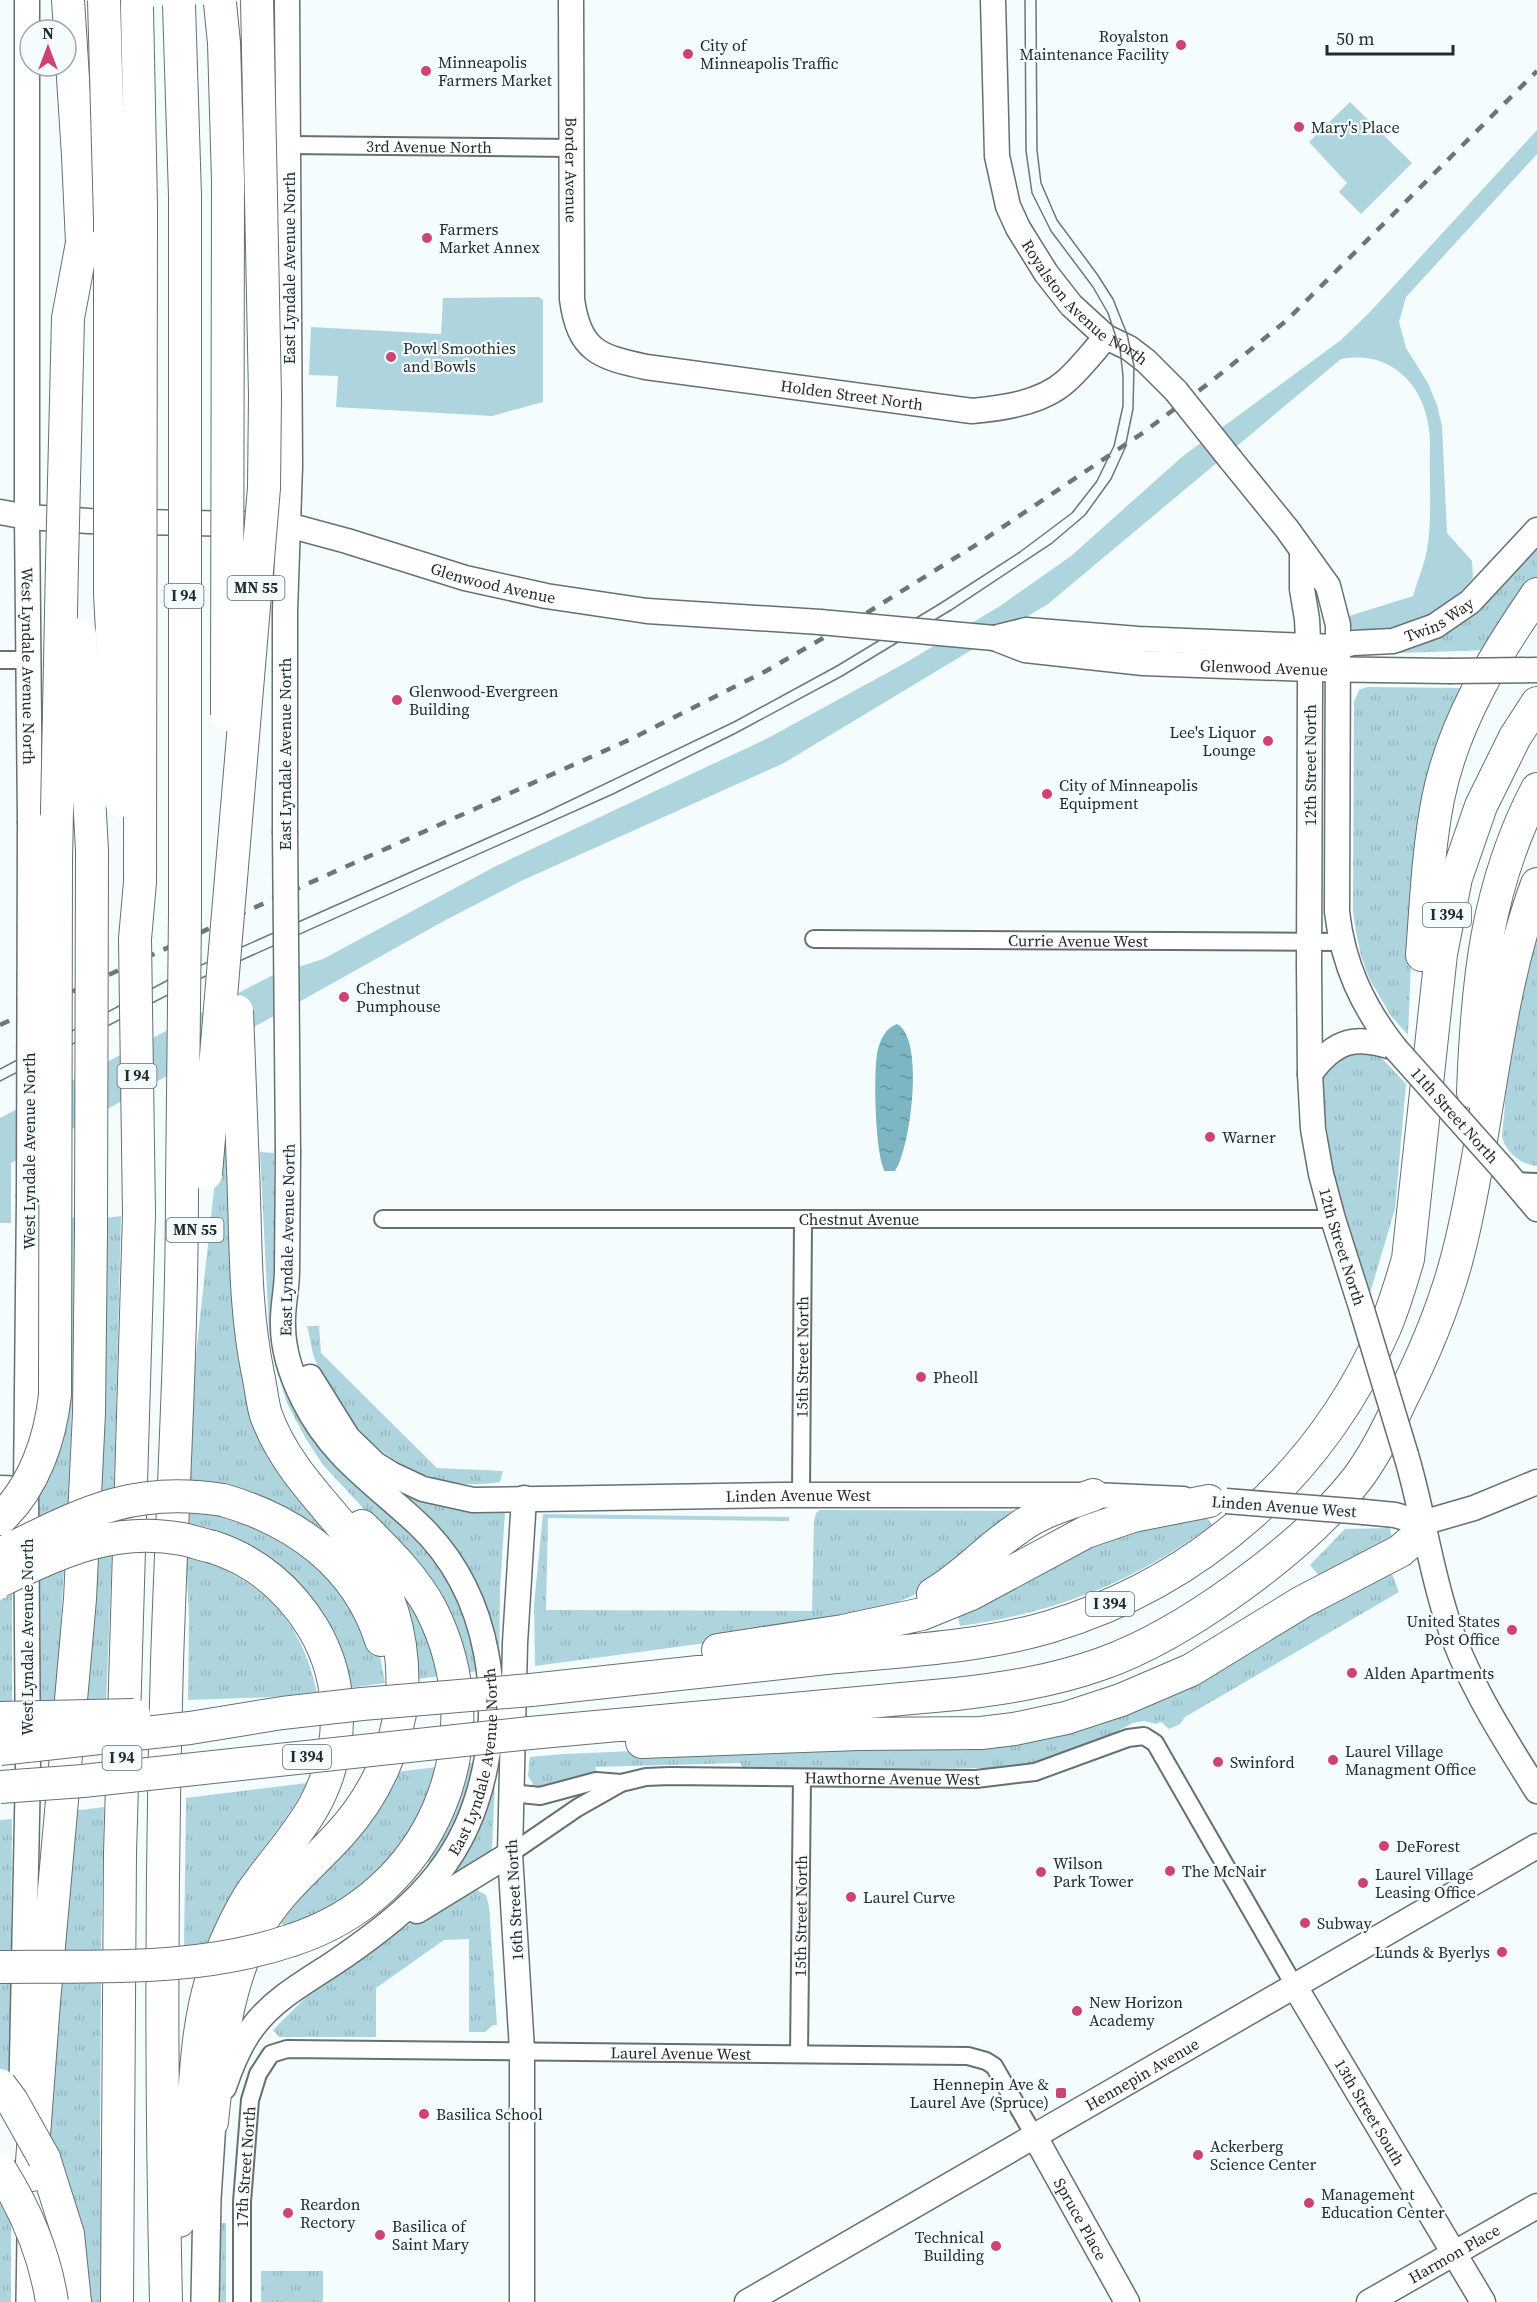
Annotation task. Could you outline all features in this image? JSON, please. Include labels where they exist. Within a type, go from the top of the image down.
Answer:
[{"type":"highway","points":[[31,2175],[80,1599],[89,1413],[92,850],[77,586],[82,408],[82,243],[68,0]]},
{"type":"highway","points":[[104,0],[110,220],[111,622],[124,882],[135,939]]},
{"type":"highway","name":"MN 55","points":[[194,1181],[264,488],[264,362],[257,0]]},
{"type":"highway","points":[[212,2122],[216,2080],[229,2004],[246,1950],[261,1922],[288,1885],[340,1834],[367,1798],[377,1780],[396,1733],[401,1700],[402,1659],[395,1616],[363,1552],[298,1475],[276,1438],[266,1413],[250,1332],[228,779],[228,181],[224,43],[220,1]]},
{"type":"highway","name":"I 94","points":[[117,2302],[120,1853],[139,1214],[135,939],[140,882],[141,207],[136,3]]},
{"type":"highway","name":"I 94","points":[[167,2302],[162,2145],[164,1821],[172,1524],[182,1286],[194,1181],[184,913],[185,196],[179,3]]},
{"type":"highway","points":[[0,1519],[18,1499],[39,1460],[48,1434],[55,1395],[56,861],[62,563],[68,318],[82,243]]},
{"type":"highway","points":[[1422,1145],[1416,1029],[1432,836],[1438,800],[1455,744],[1485,675],[1537,594]]},
{"type":"highway","points":[[1425,913],[1447,821],[1493,697],[1524,644],[1537,629]]},
{"type":"highway","name":"I 394","points":[[532,1681],[974,1642],[1038,1629],[1121,1600],[1156,1583],[1218,1541],[1268,1501],[1304,1460],[1348,1398],[1384,1330],[1408,1259],[1441,954],[1456,878],[1485,797],[1515,737],[1537,704]]},
{"type":"highway","name":"I 394","points":[[0,1787],[83,1781],[532,1733],[1017,1686],[1102,1664],[1152,1641],[1221,1599],[1267,1564],[1324,1515],[1358,1477],[1385,1434],[1425,1351],[1451,1282],[1463,1236],[1471,1182],[1474,1063],[1482,961],[1491,911],[1504,867],[1537,789]]},
{"type":"highway","points":[[1463,1236],[1493,1076],[1508,979],[1537,884]]},
{"type":"highway","points":[[0,1967],[184,1962],[238,1954],[292,1940],[332,1922],[375,1896],[418,1847],[434,1820],[447,1786],[455,1752],[458,1708],[443,1639],[423,1596],[399,1564],[335,1498],[290,1441],[258,1371]]},
{"type":"highway","points":[[0,1554],[72,1519],[111,1504],[171,1495],[223,1500],[267,1515],[296,1531],[334,1563],[357,1589],[374,1620],[384,1649],[390,1677],[396,1733]]},
{"type":"highway","points":[[843,1631],[928,1597],[965,1573],[1018,1528],[1049,1511],[1093,1495]]},
{"type":"highway","points":[[0,1749],[190,1728],[282,1713],[532,1681],[897,1621],[938,1609],[971,1594],[1094,1529],[1133,1516],[1217,1501]]},
{"type":"highway","points":[[532,1733],[585,1744],[859,1734],[966,1734],[1002,1731],[1066,1718],[1139,1693],[1205,1662],[1311,1597],[1400,1551],[1414,1539],[1422,1523]]},
{"type":"highway","points":[[0,1581],[72,1548],[112,1538],[166,1537],[213,1547],[231,1553],[269,1577],[285,1591],[307,1618],[326,1653],[331,1671],[337,1706],[338,1730],[325,1784],[302,1825],[249,1897],[226,1941],[207,1996],[201,2027],[190,2145],[167,2302]]},
{"type":"highway","points":[[0,1718],[282,1713]]},
{"type":"highway","points":[[0,1798],[83,1781]]},
{"type":"highway","points":[[0,2085],[31,2133],[52,2180],[68,2234],[75,2302]]},
{"type":"highway","points":[[0,2169],[28,2221],[46,2274],[52,2302]]},
{"type":"main road","name":"East Lyndale Avenue North","points":[[205,2302],[207,2199],[212,2122]]},
{"type":"main road","name":"West Lyndale Avenue North","points":[[30,2302],[31,2175]]},
{"type":"street","name":"West Lyndale Avenue North","points":[[27,0],[27,517],[30,821],[26,1488],[28,1769],[21,2110],[31,2175]]},
{"type":"street","name":"East Lyndale Avenue North","points":[[212,2122],[234,2061],[254,2026],[285,1997],[369,1940],[415,1901],[436,1878],[461,1841],[481,1785],[491,1704],[487,1658],[477,1613],[451,1563],[417,1522],[346,1462],[320,1428],[304,1401],[292,1372],[284,1335],[287,1294],[288,1154],[284,730],[290,466],[287,0]]},
{"type":"street","name":"Border Avenue","points":[[571,0],[572,299],[577,327],[583,337]]},
{"type":"street","name":"Royalston Avenue North","points":[[993,0],[995,138],[1001,179],[1008,206],[1018,228],[1055,286],[1071,305],[1106,337],[1129,348],[1146,360],[1176,391],[1302,551],[1328,586],[1338,625],[1338,658]]},
{"type":"street","name":"3rd Avenue North","points":[[288,145],[571,148]]},
{"type":"street","name":"Holden Street North","points":[[583,337],[591,348],[611,359],[646,367],[972,411],[1016,404],[1041,396],[1065,383],[1106,337]]},
{"type":"street","name":"Glenwood Avenue","points":[[0,512],[27,517],[89,521],[288,525],[465,578],[546,596],[662,612],[820,622],[994,638],[1025,650],[1143,663],[1309,657]]},
{"type":"street","name":"Twins Way","points":[[1309,657],[1338,658],[1353,643],[1393,641],[1435,626],[1470,602],[1537,530]]},
{"type":"street","points":[[1302,551],[1302,589],[1309,657]]},
{"type":"street","name":"12th Street North","points":[[1309,657],[1310,1074],[1313,1129],[1321,1174],[1332,1219],[1406,1455],[1437,1585],[1461,1659],[1490,1715],[1537,1791]]},
{"type":"street","name":"Glenwood Avenue","points":[[1338,658],[1449,670],[1537,670]]},
{"type":"street","name":"12th Street North","points":[[1338,658],[1336,912],[1341,942],[1360,997],[1374,1021],[1395,1048]]},
{"type":"street","points":[[0,660],[29,660]]},
{"type":"street","name":"Currie Avenue West","points":[[814,939],[1341,942]]},
{"type":"street","points":[[1310,1074],[1325,1056],[1355,1040],[1366,1040],[1395,1048]]},
{"type":"street","name":"11th Street North","points":[[1395,1048],[1518,1178],[1537,1209]]},
{"type":"street","name":"Chestnut Avenue","points":[[383,1219],[803,1221],[1332,1219]]},
{"type":"street","name":"15th Street North","points":[[801,1495],[803,1221]]},
{"type":"street","name":"Linden Avenue West","points":[[287,1294],[304,1365],[348,1438],[361,1453],[391,1474],[439,1494],[473,1500],[801,1495],[1093,1495],[1364,1512],[1395,1515],[1422,1523]]},
{"type":"street","points":[[1422,1523],[1474,1508],[1537,1482]]},
{"type":"street","points":[[0,1488],[26,1488]]},
{"type":"street","name":"16th Street North","points":[[522,2302],[522,2050],[510,1854],[514,1643],[524,1498]]},
{"type":"street","name":"Hawthorne Avenue West","points":[[511,1793],[540,1796],[596,1781],[621,1783],[670,1776],[976,1779],[1035,1772],[1128,1738],[1144,1736],[1155,1743],[1294,1986]]},
{"type":"street","name":"15th Street North","points":[[799,2054],[802,1778]]},
{"type":"street","name":"Hawthorne Avenue West","points":[[369,1940],[510,1854],[577,1808],[621,1783]]},
{"type":"street","name":"Hennepin Avenue","points":[[747,2302],[1537,1846]]},
{"type":"street","name":"13th Street South","points":[[1294,1986],[1483,2302]]},
{"type":"street","name":"Laurel Avenue West","points":[[287,2049],[522,2050],[622,2054],[799,2054],[978,2058],[994,2066],[1034,2135]]},
{"type":"street","name":"17th Street North","points":[[242,2302],[242,2202],[250,2100],[258,2074],[271,2054],[287,2049]]},
{"type":"street","name":"Spruce Place","points":[[1034,2135],[1127,2302]]},
{"type":"street","name":"Harmon Place","points":[[1369,2302],[1537,2206]]},
{"type":"green space","points":[[1350,102],[1412,163],[1361,214],[1339,192],[1347,183],[1309,142]]},
{"type":"green space","points":[[1537,130],[1537,154],[1406,297],[1399,322],[1406,348],[1428,383],[1442,426],[1447,533],[1472,561],[1473,578],[1456,598],[1426,618],[1391,631],[1352,629],[1346,617],[1413,596],[1426,556],[1429,535],[1430,440],[1425,412],[1419,397],[1401,373],[1374,360],[1358,357],[1341,359],[1048,604],[784,763],[521,881],[442,922],[11,1163],[11,1223],[0,1223],[0,1118],[271,976],[323,959],[496,866],[768,738],[907,662],[1000,606],[1071,556],[1183,456],[1341,340],[1370,312]]},
{"type":"green space","points":[[539,297],[543,300],[543,402],[492,416],[336,407],[338,376],[309,375],[311,327],[441,334],[443,298]]},
{"type":"green space","points":[[1537,539],[1537,578],[1502,628],[1490,650],[1399,653],[1440,635]]},
{"type":"green space","points":[[1367,687],[1468,688],[1413,914],[1408,1035],[1391,1016],[1369,978],[1361,956],[1353,912],[1354,702],[1359,690]]},
{"type":"green space","points":[[1537,919],[1537,1166],[1515,1157],[1507,1148],[1502,1137],[1510,1049]]},
{"type":"green space","points":[[1358,1049],[1379,1055],[1406,1084],[1395,1209],[1370,1293],[1336,1193],[1322,1085],[1325,1073],[1332,1064]]},
{"type":"green space","points":[[218,1152],[227,1152],[233,1305],[241,1365],[248,1395],[367,1593],[188,1484],[192,1392]]},
{"type":"green space","points":[[260,1152],[274,1153],[275,1312],[278,1345],[456,1588],[480,1671],[462,1673],[380,1526],[323,1465],[287,1403],[275,1365],[269,1331]]},
{"type":"green space","points":[[121,1216],[114,1491],[100,1495],[106,1218]]},
{"type":"green space","points":[[74,1217],[73,1381],[68,1509],[38,1523],[39,1485],[67,1221]]},
{"type":"green space","points":[[307,1326],[319,1326],[321,1353],[437,1468],[503,1471],[500,1482],[474,1484],[448,1482],[403,1465],[382,1451],[347,1416],[330,1390],[314,1357]]},
{"type":"green space","points":[[390,1482],[504,1508],[499,1669],[488,1627]]},
{"type":"green space","points":[[188,1504],[222,1509],[329,1568],[379,1651],[385,1683],[340,1689],[327,1641],[187,1526]]},
{"type":"green space","points":[[820,1510],[1025,1511],[921,1592],[886,1607],[826,1627],[535,1666],[534,1605],[543,1514],[789,1517],[789,1521],[548,1518],[546,1610],[812,1611],[814,1521],[816,1513]]},
{"type":"green space","points":[[1187,1519],[1208,1519],[1212,1525],[1183,1545],[1123,1579],[1028,1613],[960,1626],[956,1608],[1104,1535]]},
{"type":"green space","points":[[1390,1528],[1393,1544],[1321,1578],[1310,1565],[1345,1529]]},
{"type":"green space","points":[[112,1553],[106,1704],[82,1705],[96,1557]]},
{"type":"green space","points":[[186,1555],[235,1576],[255,1588],[272,1603],[287,1621],[299,1641],[317,1692],[273,1697],[188,1700],[189,1616]]},
{"type":"green space","points":[[385,1560],[404,1582],[447,1675],[411,1680]]},
{"type":"green space","points":[[64,1569],[56,1706],[38,1707],[38,1581]]},
{"type":"green space","points":[[1392,1574],[1399,1592],[1185,1717],[1180,1724],[1169,1729],[1161,1722],[1156,1724],[1144,1721],[1133,1723],[1084,1748],[1037,1763],[989,1768],[742,1769],[741,1763],[595,1767],[598,1774],[542,1789],[531,1786],[533,1784],[528,1776],[530,1757],[563,1754],[850,1742],[953,1748],[1298,1619],[1364,1585]]},
{"type":"green space","points":[[12,1594],[12,1708],[0,1708],[0,1600]]},
{"type":"green space","points":[[478,1762],[471,1791],[434,1867],[426,1861],[464,1764]]},
{"type":"green space","points":[[444,1766],[433,1804],[379,1879],[294,1927],[271,1921],[389,1773]]},
{"type":"green space","points":[[491,1777],[495,1778],[492,1851],[489,1856],[443,1887]]},
{"type":"green space","points":[[307,1783],[287,1816],[243,1878],[204,1949],[184,1951],[186,1798]]},
{"type":"green space","points":[[104,1807],[101,1955],[58,1957],[73,1811]]},
{"type":"green space","points":[[12,1819],[11,1957],[0,1957],[0,1820]]},
{"type":"green space","points":[[465,1887],[473,1888],[486,1895],[489,1906],[497,2025],[493,2025],[485,2032],[469,2032],[469,1939],[444,1940],[376,1988],[376,2037],[279,2037],[273,2030],[305,1998],[303,1995]]},
{"type":"green space","points":[[0,1977],[12,1977],[11,2084],[0,2069]]},
{"type":"green space","points":[[58,1977],[101,1977],[102,2302],[84,2302],[48,2145]]},
{"type":"green space","points":[[0,2193],[11,2214],[11,2302],[0,2302]]},
{"type":"green space","points":[[221,2223],[226,2223],[226,2302],[217,2302],[217,2296],[220,2294]]},
{"type":"green space","points":[[261,2271],[323,2271],[323,2302],[261,2302]]},
{"type":"water","points":[[897,1024],[906,1033],[911,1050],[912,1094],[910,1118],[901,1159],[895,1171],[885,1171],[877,1131],[876,1059],[882,1037]]},
{"type":"tram line","points":[[0,1069],[172,978],[542,814],[734,722],[837,666],[941,603],[1020,552],[1072,513],[1097,481],[1114,446],[1123,406],[1123,376],[1120,349],[1108,313],[1093,287],[1051,231],[1032,193],[1026,151],[1025,0]]},
{"type":"tram line","points":[[0,1081],[197,980],[613,794],[736,733],[842,676],[951,610],[1052,543],[1085,515],[1111,479],[1125,448],[1133,409],[1134,366],[1127,334],[1113,299],[1057,220],[1041,183],[1037,150],[1036,0]]},
{"type":"railway","points":[[0,1025],[258,906],[631,739],[766,671],[865,614],[979,543],[1144,432],[1213,380],[1286,321],[1537,71]]},
{"type":"place","name":"Royalston Maintenance Facility","points":[[1181,45]]},
{"type":"place","name":"City of Minneapolis Traffic","points":[[688,54]]},
{"type":"place","name":"Minneapolis Farmers Market","points":[[426,71]]},
{"type":"place","name":"Mary's Place","points":[[1299,127]]},
{"type":"place","name":"Farmers Market Annex","points":[[427,238]]},
{"type":"place","name":"Powl Smoothies and Bowls","points":[[391,357]]},
{"type":"place","name":"Glenwood-Evergreen Building","points":[[397,700]]},
{"type":"place","name":"Lee's Liquor Lounge","points":[[1268,741]]},
{"type":"place","name":"City of Minneapolis Equipment","points":[[1047,794]]},
{"type":"place","name":"Chestnut Pumphouse","points":[[344,997]]},
{"type":"place","name":"Warner","points":[[1210,1137]]},
{"type":"place","name":"Pheoll","points":[[921,1377]]},
{"type":"place","name":"United States Post Office","points":[[1512,1630]]},
{"type":"place","name":"Alden Apartments","points":[[1352,1673]]},
{"type":"place","name":"Laurel Village Managment Office","points":[[1333,1760]]},
{"type":"place","name":"Swinford","points":[[1218,1762]]},
{"type":"place","name":"DeForest","points":[[1384,1846]]},
{"type":"place","name":"The McNair","points":[[1170,1871]]},
{"type":"place","name":"Wilson Park Tower","points":[[1041,1872]]},
{"type":"place","name":"Laurel Village Leasing Office","points":[[1363,1883]]},
{"type":"place","name":"Laurel Curve","points":[[851,1897]]},
{"type":"place","name":"Subway","points":[[1305,1923]]},
{"type":"place","name":"Lunds & Byerlys","points":[[1502,1952]]},
{"type":"place","name":"New Horizon Academy","points":[[1077,2011]]},
{"type":"place","name":"Hennepin Ave & Laurel Ave (Spruce)","points":[[1061,2093]]},
{"type":"place","name":"Basilica School","points":[[424,2114]]},
{"type":"place","name":"Ackerberg Science Center","points":[[1198,2155]]},
{"type":"place","name":"Management Education Center","points":[[1309,2203]]},
{"type":"place","name":"Reardon Rectory","points":[[288,2213]]},
{"type":"place","name":"Basilica of Saint Mary","points":[[380,2235]]},
{"type":"place","name":"Technical Building","points":[[996,2246]]}]
